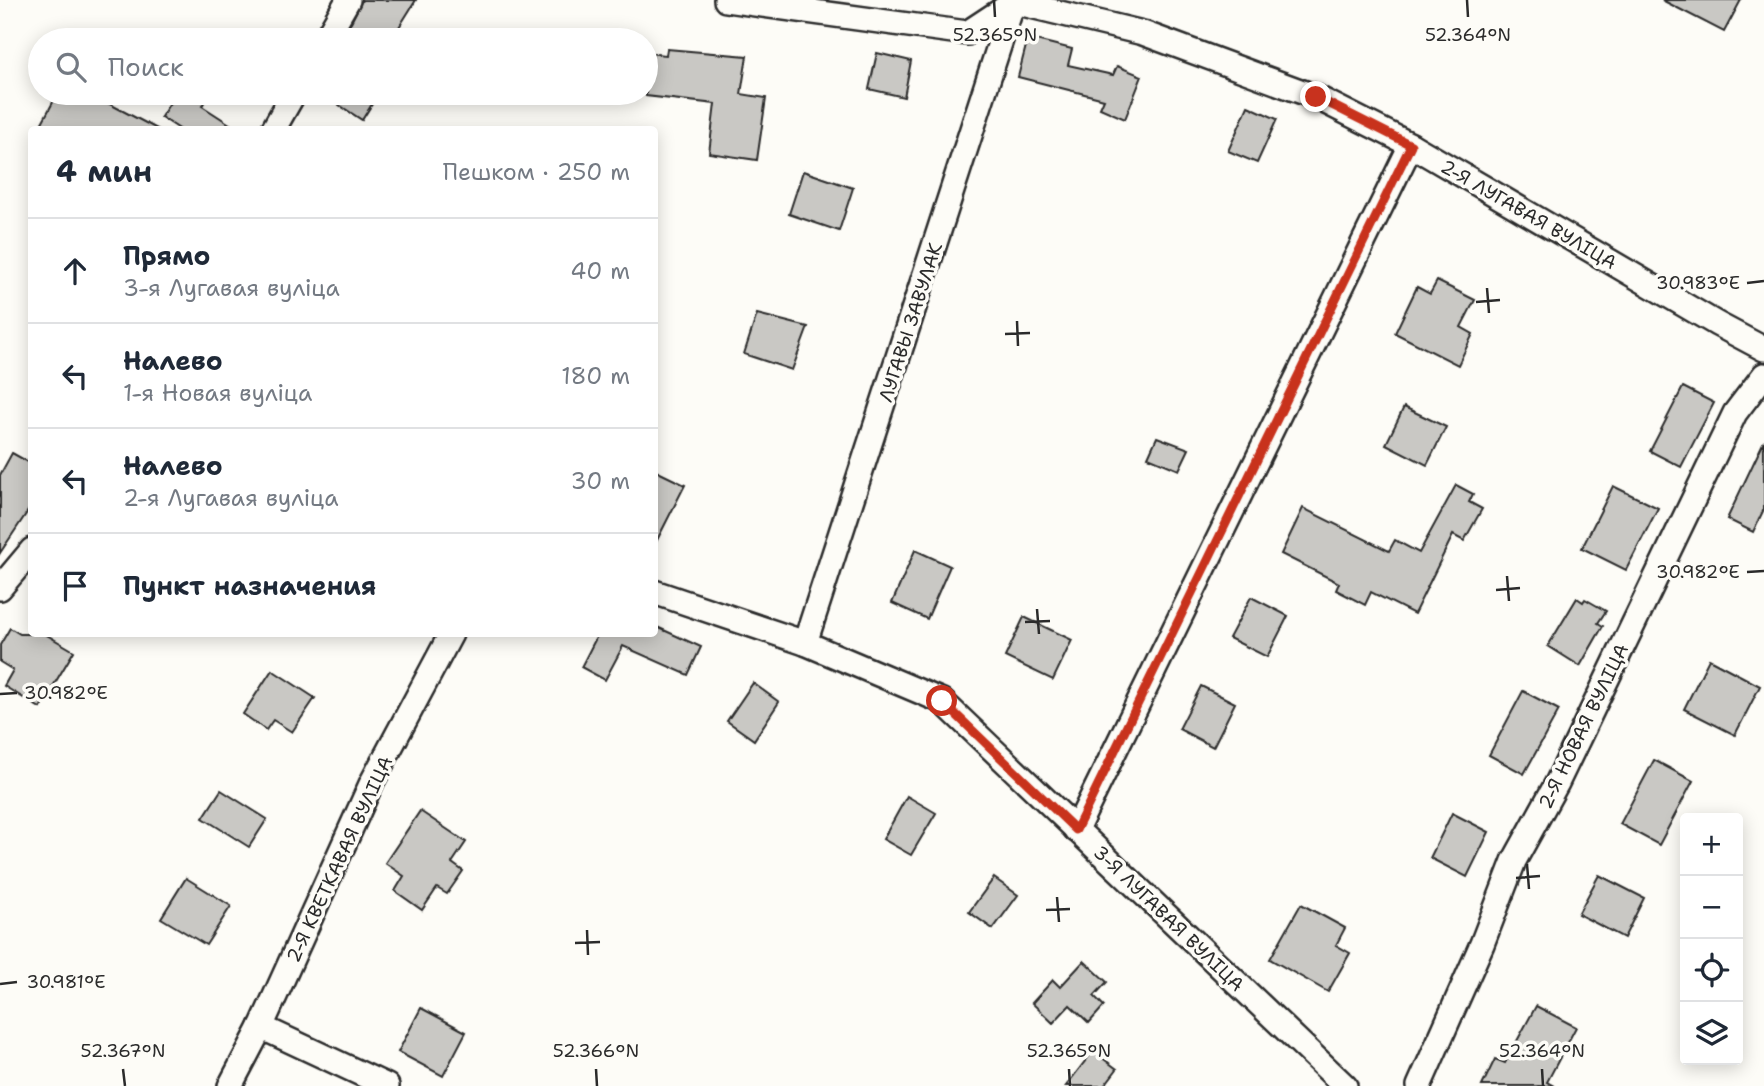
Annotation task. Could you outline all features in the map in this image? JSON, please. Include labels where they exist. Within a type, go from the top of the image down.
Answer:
[{"type":"street","points":[[332,28],[348,0]]},
{"type":"street","points":[[726,0],[967,33],[1014,1]]},
{"type":"street","name":"2-Я ЛУГАВАЯ ВУЛІЦА","points":[[1014,1],[1143,33],[1316,97],[1411,145],[1764,349]]},
{"type":"street","name":"ЛУГАВЫ ЗАВУЛАК","points":[[805,643],[1014,1]]},
{"type":"street","points":[[275,126],[287,105]]},
{"type":"street","points":[[1076,830],[1411,145]]},
{"type":"street","name":"2-Я НОВАЯ ВУЛІЦА","points":[[1419,1086],[1482,944],[1514,861],[1557,783],[1735,413],[1764,375]]},
{"type":"street","points":[[0,588],[28,555]]},
{"type":"street","name":"3-Я ЛУГАВАЯ ВУЛІЦА","points":[[658,593],[805,643],[942,701],[1345,1086]]},
{"type":"street","name":"2-Я КВЕТКАВАЯ ВУЛІЦА","points":[[230,1086],[261,1027],[372,782],[449,637]]},
{"type":"street","points":[[261,1027],[387,1086]]},
{"type":"building","points":[[362,0],[416,0],[398,28],[348,28]]},
{"type":"building","points":[[1662,0],[1741,0],[1724,32]]},
{"type":"building","points":[[1028,38],[1072,49],[1068,65],[1113,75],[1117,66],[1142,76],[1125,119],[1100,108],[1104,99],[1018,77]]},
{"type":"building","points":[[667,49],[747,56],[741,94],[766,98],[757,160],[709,153],[715,104],[658,97],[658,54],[666,55]]},
{"type":"building","points":[[877,53],[911,61],[904,97],[869,89]]},
{"type":"building","points":[[52,105],[112,105],[151,126],[40,126]]},
{"type":"building","points":[[168,105],[203,105],[233,126],[175,126],[161,117]]},
{"type":"building","points":[[339,105],[371,105],[362,120]]},
{"type":"building","points":[[1248,106],[1277,119],[1257,163],[1228,151]]},
{"type":"building","points":[[803,171],[853,188],[839,231],[789,214]]},
{"type":"building","points":[[1437,281],[1475,300],[1461,327],[1473,334],[1458,365],[1395,333],[1417,287],[1430,294]]},
{"type":"building","points":[[757,314],[808,327],[792,370],[744,354]]},
{"type":"building","points":[[1683,387],[1714,403],[1681,467],[1650,451]]},
{"type":"building","points":[[1404,407],[1446,427],[1427,465],[1386,444]]},
{"type":"building","points":[[1157,437],[1189,449],[1179,470],[1148,457]]},
{"type":"building","points":[[1764,441],[1764,509],[1753,532],[1727,519]]},
{"type":"building","points":[[12,453],[28,462],[28,511],[0,553],[0,475]]},
{"type":"building","points":[[658,472],[685,485],[658,538]]},
{"type":"building","points":[[1456,485],[1473,494],[1469,502],[1482,509],[1464,541],[1453,535],[1414,614],[1371,592],[1365,605],[1336,590],[1339,583],[1281,554],[1303,508],[1389,551],[1395,540],[1419,553]]},
{"type":"building","points":[[1613,486],[1658,508],[1626,570],[1582,548]]},
{"type":"building","points":[[915,550],[950,566],[927,619],[892,603]]},
{"type":"building","points":[[1251,597],[1288,616],[1267,657],[1229,638]]},
{"type":"building","points":[[1577,598],[1583,602],[1585,599],[1606,611],[1598,623],[1603,626],[1580,666],[1548,646]]},
{"type":"building","points":[[1024,617],[1072,640],[1053,680],[1005,657]]},
{"type":"building","points":[[658,627],[701,647],[688,675],[623,646],[605,680],[581,667],[596,637],[658,637]]},
{"type":"building","points":[[10,628],[20,634],[28,634],[28,637],[50,637],[74,651],[40,708],[4,686],[13,670],[0,662],[0,645]]},
{"type":"building","points":[[1709,659],[1760,686],[1735,735],[1684,709]]},
{"type":"building","points":[[272,670],[315,698],[292,732],[273,720],[266,730],[243,714]]},
{"type":"building","points":[[753,683],[779,702],[754,740],[727,721]]},
{"type":"building","points":[[1201,686],[1235,703],[1213,747],[1179,729]]},
{"type":"building","points":[[1523,691],[1559,710],[1524,774],[1489,755]]},
{"type":"building","points":[[1654,760],[1693,781],[1659,845],[1620,824]]},
{"type":"building","points":[[221,790],[267,819],[249,847],[203,818]]},
{"type":"building","points":[[907,796],[936,813],[911,855],[883,839]]},
{"type":"building","points":[[420,811],[466,842],[452,863],[463,871],[447,894],[437,888],[422,910],[395,891],[404,876],[385,863]]},
{"type":"building","points":[[1452,813],[1489,832],[1467,877],[1430,858]]},
{"type":"building","points":[[1599,875],[1644,898],[1624,938],[1578,914]]},
{"type":"building","points":[[186,878],[231,906],[206,945],[161,918]]},
{"type":"building","points":[[994,878],[1018,895],[993,929],[969,912]]},
{"type":"building","points":[[1301,904],[1345,928],[1336,945],[1350,953],[1328,992],[1270,959]]},
{"type":"building","points":[[1084,961],[1107,982],[1094,996],[1104,1006],[1089,1023],[1070,1005],[1053,1023],[1032,1003],[1053,980],[1060,987]]},
{"type":"building","points":[[1536,1006],[1576,1027],[1547,1082],[1554,1086],[1482,1086],[1495,1059],[1505,1063]]},
{"type":"building","points":[[421,1008],[466,1032],[443,1076],[398,1052]]},
{"type":"building","points":[[1093,1051],[1117,1069],[1104,1086],[1066,1086]]},
{"type":"route","points":[[942,701],[1076,830],[1411,145],[1316,97]]}]
